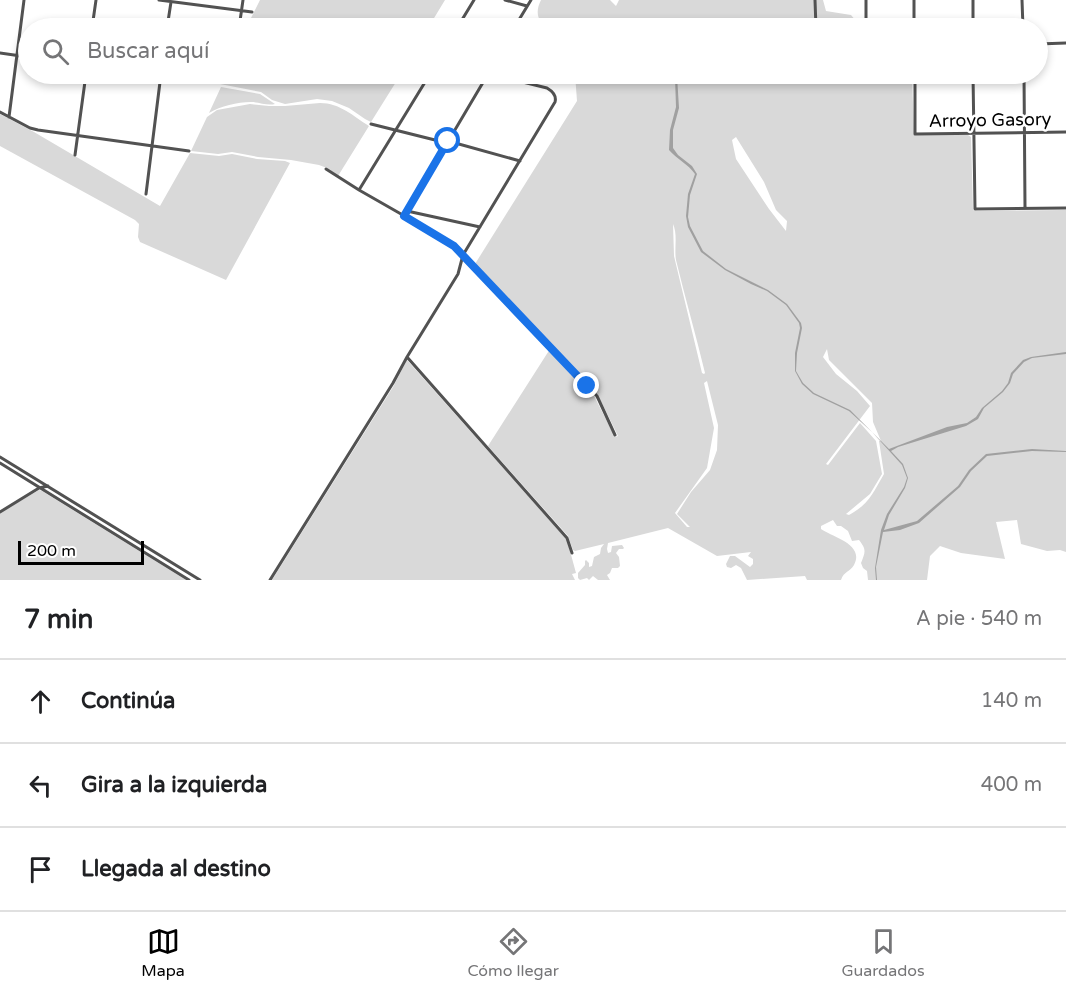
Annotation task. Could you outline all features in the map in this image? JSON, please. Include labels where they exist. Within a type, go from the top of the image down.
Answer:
[{"type":"street","points":[[21,18],[24,0]]},
{"type":"street","points":[[93,18],[96,0]]},
{"type":"street","points":[[159,0],[252,12]]},
{"type":"street","points":[[240,18],[243,0]]},
{"type":"street","points":[[463,18],[474,0]]},
{"type":"street","points":[[505,0],[528,6]]},
{"type":"street","points":[[520,18],[531,0]]},
{"type":"street","points":[[815,0],[816,18]]},
{"type":"street","points":[[866,0],[866,18]]},
{"type":"street","points":[[914,0],[914,18]]},
{"type":"street","points":[[973,0],[973,18]]},
{"type":"street","points":[[1022,0],[1023,18]]},
{"type":"street","points":[[168,18],[171,1]]},
{"type":"street","points":[[9,117],[18,42]]},
{"type":"street","points":[[1048,44],[1066,44]]},
{"type":"street","points":[[0,53],[16,56]]},
{"type":"street","points":[[75,155],[85,84]]},
{"type":"street","points":[[146,194],[159,84]]},
{"type":"street","points":[[359,190],[424,84]]},
{"type":"street","points":[[404,216],[483,84]]},
{"type":"street","points":[[270,580],[458,274],[464,255],[556,99],[551,90],[530,84]]},
{"type":"street","name":"Arroyo Gasory","points":[[915,84],[915,134],[1066,132]]},
{"type":"street","points":[[973,84],[975,209],[1066,208]]},
{"type":"street","points":[[1024,84],[1025,208]]},
{"type":"street","points":[[0,112],[38,130],[189,151]]},
{"type":"street","points":[[371,124],[520,161]]},
{"type":"street","points":[[326,169],[443,238],[464,255],[597,396],[615,435]]},
{"type":"street","points":[[406,211],[480,227]]},
{"type":"street","points":[[407,357],[567,538],[572,553]]},
{"type":"street","points":[[0,457],[200,580]]},
{"type":"street","points":[[0,463],[189,580]]},
{"type":"street","points":[[0,512],[39,488],[48,486]]},
{"type":"shaded area","points":[[260,0],[445,0],[434,18],[251,18]]},
{"type":"shaded area","points":[[541,0],[610,0],[616,6],[619,0],[823,0],[826,11],[851,15],[854,18],[539,18],[538,8]]},
{"type":"shaded area","points":[[220,84],[395,84],[371,122],[349,108],[332,101],[317,99],[285,104],[272,100],[261,92]]},
{"type":"shaded area","points":[[576,84],[912,84],[914,135],[968,135],[971,137],[973,210],[1066,210],[1066,552],[1047,551],[1021,544],[1017,520],[996,522],[1005,559],[961,553],[940,546],[930,556],[927,580],[868,580],[867,571],[861,563],[864,554],[863,546],[859,540],[852,541],[848,531],[837,526],[833,520],[821,526],[821,529],[851,546],[856,558],[854,565],[841,580],[807,580],[805,576],[747,580],[741,568],[736,565],[731,568],[727,567],[726,564],[730,556],[735,556],[750,567],[753,564],[753,559],[748,556],[751,552],[717,556],[668,528],[608,543],[608,553],[611,552],[612,546],[622,545],[624,548],[619,549],[616,553],[620,566],[612,568],[607,575],[610,580],[598,580],[593,576],[589,580],[587,578],[580,580],[578,573],[585,565],[585,561],[589,563],[589,567],[592,566],[594,557],[600,554],[604,544],[573,550],[568,536],[488,446],[550,349],[587,388],[590,388],[615,437],[618,436],[598,395],[475,264],[577,101]],"holes":[[[736,137],[764,182],[776,210],[787,221],[786,231],[736,159],[732,140]],[[673,224],[676,260],[704,374],[674,256]],[[827,349],[829,360],[872,403],[873,422],[881,441],[879,441],[884,474],[866,502],[849,515],[846,514],[870,494],[882,474],[876,441],[860,423],[828,465],[826,464],[870,406],[857,391],[836,374],[823,357]],[[707,381],[718,425],[717,450],[710,470],[691,492],[677,514],[690,527],[687,527],[675,513],[707,468],[714,428],[704,383]]]},
{"type":"shaded area","points":[[675,84],[678,84],[679,108],[673,130],[673,148],[697,174],[690,195],[688,217],[690,226],[703,251],[726,269],[768,290],[787,304],[801,323],[796,371],[803,383],[814,393],[850,410],[872,432],[849,411],[813,394],[802,384],[795,371],[799,323],[786,305],[767,291],[725,270],[701,252],[688,227],[686,216],[688,194],[695,174],[669,150],[670,130],[676,107]]},
{"type":"shaded area","points":[[221,87],[260,94],[275,104],[240,103],[224,106],[209,113]]},
{"type":"shaded area","points":[[320,103],[334,105],[369,126],[338,176],[319,165],[291,160],[232,152],[218,154],[191,151],[207,117],[217,110],[250,104],[285,106]]},
{"type":"shaded area","points":[[0,114],[160,206],[190,153],[219,156],[232,154],[290,163],[226,280],[140,242],[139,224],[135,220],[0,146]]},
{"type":"shaded area","points":[[1066,352],[1066,354],[1032,358],[1024,362],[1013,374],[1010,383],[1003,392],[984,408],[978,419],[966,426],[891,451],[903,464],[908,478],[884,530],[917,521],[958,486],[969,470],[986,454],[1032,449],[1066,452],[1032,451],[987,456],[971,471],[960,487],[919,523],[900,530],[883,532],[876,567],[877,580],[875,568],[881,530],[907,478],[902,465],[872,432],[889,449],[947,427],[967,423],[1002,391],[1011,373],[1023,360],[1031,357]]},
{"type":"shaded area","points":[[407,360],[567,540],[576,573],[572,574],[575,580],[272,580],[393,387]]},
{"type":"shaded area","points":[[39,490],[186,580],[0,580],[0,513]]},
{"type":"route","points":[[448,141],[404,216],[443,238],[464,255],[587,386]]}]
